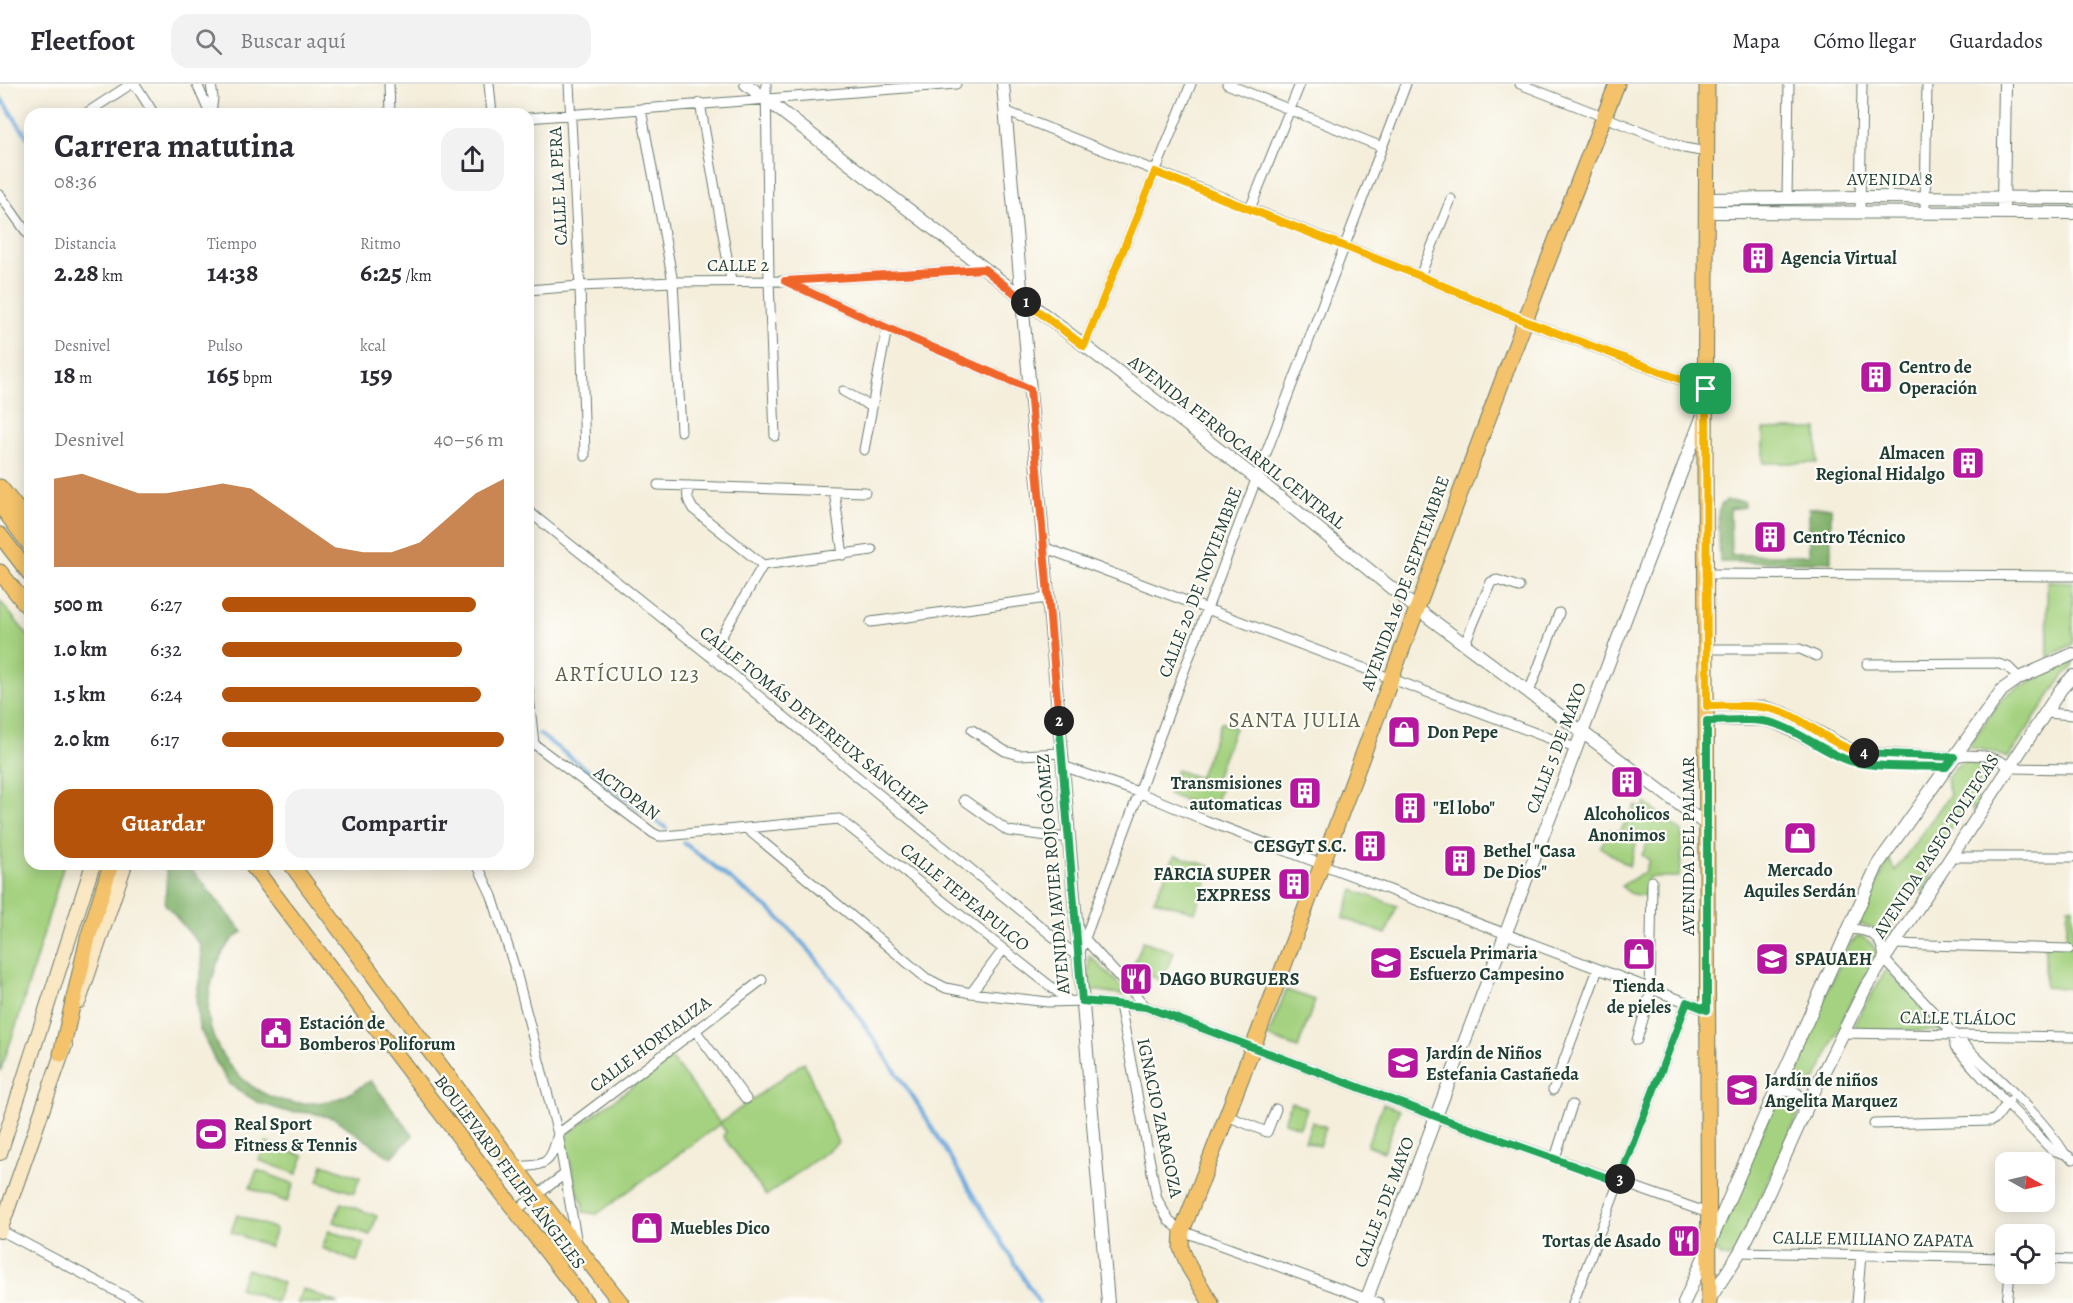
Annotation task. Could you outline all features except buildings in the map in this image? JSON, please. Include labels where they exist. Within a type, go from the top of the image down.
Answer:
[{"type":"main road","name":"AVENIDA 16 DE SEPTIEMBRE","points":[[1182,1231],[1254,1048],[1416,608],[1617,84]]},
{"type":"main road","name":"AVENIDA DEL PALMAR","points":[[1707,84],[1706,574],[1709,1301]]},
{"type":"main road","points":[[0,487],[24,517]]},
{"type":"main road","points":[[0,505],[24,537]]},
{"type":"main road","points":[[0,535],[24,566]]},
{"type":"main road","points":[[0,572],[24,602]]},
{"type":"main road","points":[[0,1153],[91,870]]},
{"type":"main road","points":[[76,915],[97,870]]},
{"type":"main road","points":[[61,1054],[88,938],[109,870]]},
{"type":"main road","points":[[0,1230],[4,1205],[61,1054],[124,870]]},
{"type":"main road","name":"BOULEVARD FELIPE ÁNGELES","points":[[256,870],[586,1303]]},
{"type":"main road","name":"BOULEVARD FELIPE ÁNGELES","points":[[295,870],[537,1196],[621,1303]]},
{"type":"main road","points":[[1182,1231],[1181,1248],[1189,1267],[1211,1303]]},
{"type":"street","points":[[95,108],[133,84],[150,108]]},
{"type":"street","points":[[197,84],[208,108]]},
{"type":"street","points":[[211,84],[212,108]]},
{"type":"street","points":[[389,84],[390,108]]},
{"type":"street","points":[[489,84],[491,108]]},
{"type":"street","name":"CALLE LA PERA","points":[[569,84],[580,286],[585,456]]},
{"type":"street","name":"AVENIDA FERROCARRIL CENTRAL","points":[[746,84],[1257,479],[1416,608],[1708,826]]},
{"type":"street","points":[[766,84],[769,281],[775,436]]},
{"type":"street","points":[[534,117],[766,99],[890,86],[956,84]]},
{"type":"street","name":"AVENIDA JAVIER ROJO GÓMEZ","points":[[1003,84],[1042,547],[1062,753],[1078,957],[1075,1001],[1108,1303]]},
{"type":"street","points":[[1084,346],[1191,84]]},
{"type":"street","points":[[1227,84],[1382,147]]},
{"type":"street","points":[[1250,209],[1300,84]]},
{"type":"street","name":"CALLE 20 DE NOVIEMBRE","points":[[1078,957],[1138,792],[1406,84]]},
{"type":"street","points":[[1520,84],[1684,148],[1707,152]]},
{"type":"street","points":[[1787,198],[1789,84]]},
{"type":"street","points":[[1860,212],[1862,84]]},
{"type":"street","points":[[1925,212],[1927,84]]},
{"type":"street","points":[[2003,212],[2005,84]]},
{"type":"street","points":[[700,103],[731,280]]},
{"type":"street","points":[[641,109],[673,282],[681,431]]},
{"type":"street","points":[[1005,111],[1420,276],[1525,321],[1706,389]]},
{"type":"street","points":[[0,195],[24,229]]},
{"type":"street","name":"AVENIDA 8","points":[[1707,205],[1787,198],[2073,198]]},
{"type":"street","points":[[1420,276],[1451,199]]},
{"type":"street","name":"AVENIDA 8","points":[[1707,205],[1860,212],[2073,213]]},
{"type":"street","name":"CALLE 2","points":[[534,290],[731,280],[785,281],[984,269]]},
{"type":"street","points":[[785,281],[887,328],[1030,389]]},
{"type":"street","points":[[864,450],[887,328]]},
{"type":"street","points":[[843,391],[872,407]]},
{"type":"street","name":"CALLE 5 DE MAYO","points":[[1366,1301],[1581,731],[1706,408]]},
{"type":"street","points":[[658,485],[865,492]]},
{"type":"street","points":[[688,486],[688,502],[693,509],[763,565],[872,550]]},
{"type":"street","points":[[834,491],[843,555]]},
{"type":"street","name":"CALLE TOMÁS DEVEREUX SÁNCHEZ","points":[[534,516],[710,656],[1078,957]]},
{"type":"street","points":[[1042,547],[1575,748]]},
{"type":"street","points":[[710,656],[763,565]]},
{"type":"street","points":[[1706,574],[2073,576]]},
{"type":"street","points":[[1465,643],[1491,582],[1497,580],[1519,587]]},
{"type":"street","points":[[871,622],[1047,598]]},
{"type":"street","points":[[1529,692],[1559,614]]},
{"type":"street","points":[[1707,649],[1800,649],[1816,656]]},
{"type":"street","name":"AVENIDA PASEO TOLTECAS","points":[[1684,1303],[1709,1241],[1878,864],[2002,690],[2019,678],[2073,654]]},
{"type":"street","points":[[1867,664],[1995,663],[2008,667],[2019,678]]},
{"type":"street","name":"AVENIDA PASEO TOLTECAS","points":[[1709,1301],[1740,1251],[1816,1087],[1866,987],[2061,689],[2073,675]]},
{"type":"street","points":[[1707,713],[1765,706],[1785,712],[1857,752],[1954,757],[1985,756],[2001,761],[2010,768],[2073,769]]},
{"type":"street","points":[[1707,713],[1775,724],[1852,761],[1946,767]]},
{"type":"street","points":[[2046,713],[2073,715]]},
{"type":"street","points":[[972,730],[1005,751],[1019,755],[1062,753]]},
{"type":"street","name":"ACTOPAN","points":[[534,744],[659,836],[839,819]]},
{"type":"street","points":[[1063,766],[1138,792],[1207,821],[1707,1010]]},
{"type":"street","points":[[964,800],[1008,831],[1068,837]]},
{"type":"street","name":"CALLE TEPEAPULCO","points":[[839,819],[1004,950],[1075,1001]]},
{"type":"street","points":[[746,828],[926,978],[946,988],[1048,1002],[1075,1001],[1146,1007],[1435,1116],[1708,1213]]},
{"type":"street","points":[[1951,857],[2073,857]]},
{"type":"street","points":[[480,870],[492,896],[516,972],[558,1134],[577,1246]]},
{"type":"street","points":[[1637,1040],[1651,988],[1653,881]]},
{"type":"street","points":[[1850,929],[1870,932],[1878,940],[1884,959],[2014,1094],[2069,1156]]},
{"type":"street","points":[[1085,939],[1146,1007]]},
{"type":"street","points":[[1893,944],[2069,949]]},
{"type":"street","points":[[971,993],[1004,950]]},
{"type":"street","points":[[1553,1090],[1598,969]]},
{"type":"street","name":"CALLE HORTALIZA","points":[[558,1134],[762,980]]},
{"type":"street","points":[[1573,1303],[1687,1002]]},
{"type":"street","name":"IGNACIO ZARAGOZA","points":[[1120,1005],[1157,1198],[1169,1221],[1182,1231]]},
{"type":"street","points":[[695,1030],[746,1099]]},
{"type":"street","name":"CALLE TLÁLOC","points":[[1842,1033],[2073,1037]]},
{"type":"street","points":[[1954,1034],[1956,1047],[2007,1103],[2052,1150],[2069,1156]]},
{"type":"street","points":[[1786,1067],[1790,1081],[1795,1086],[1802,1089],[1816,1087]]},
{"type":"street","points":[[1773,1097],[1777,1092],[1791,1090],[1802,1099],[1805,1113]]},
{"type":"street","points":[[1874,1124],[1991,1121],[1996,1118],[2014,1094]]},
{"type":"street","points":[[1555,1158],[1572,1106]]},
{"type":"street","points":[[1227,1116],[1267,1132],[1276,1109]]},
{"type":"street","points":[[516,1167],[536,1166],[544,1163],[553,1155],[558,1134]]},
{"type":"street","points":[[515,1211],[565,1174]]},
{"type":"street","points":[[0,1230],[138,1303]]},
{"type":"street","points":[[1182,1231],[1366,1301],[1379,1303]]},
{"type":"street","name":"CALLE EMILIANO ZAPATA","points":[[1740,1251],[1995,1258]]},
{"type":"street","points":[[1857,1303],[1861,1255]]},
{"type":"street","points":[[2055,1259],[2073,1260]]},
{"type":"street","points":[[2007,1303],[2009,1284]]},
{"type":"green space","points":[[1763,429],[1817,429],[1817,463],[1763,463]]},
{"type":"green space","points":[[1726,501],[1744,501],[1744,507],[1730,509],[1731,555],[1809,555],[1809,508],[1831,507],[1831,562],[1720,562],[1718,512]]},
{"type":"green space","points":[[2047,581],[2073,582],[2073,644],[2048,657]]},
{"type":"green space","points":[[0,601],[24,631],[24,870],[62,870],[18,1020],[0,1072]]},
{"type":"green space","points":[[2073,660],[2073,667],[2063,676],[2008,758],[1968,747],[2001,700],[2012,691]]},
{"type":"green space","points":[[1221,722],[1235,728],[1213,783],[1208,781],[1221,787],[1212,811],[1168,794],[1177,770],[1199,778]]},
{"type":"green space","points":[[1979,759],[1992,763],[1974,791],[1979,803],[1973,811],[1968,801],[1927,864],[1932,876],[1922,892],[1917,880],[1890,920],[1894,933],[1885,947],[1882,937],[1876,930],[1857,925],[1889,859],[1895,871],[1950,794],[1946,779],[1949,774],[1963,762]]},
{"type":"green space","points":[[1646,803],[1682,832],[1679,877],[1648,877],[1647,896],[1631,894],[1621,886],[1645,872],[1649,860],[1642,855],[1647,843],[1638,838],[1629,866],[1600,847],[1611,830],[1619,833],[1636,805],[1642,809]]},
{"type":"green space","points":[[1175,855],[1212,867],[1195,912],[1154,900]]},
{"type":"green space","points":[[166,870],[192,870],[243,932],[230,942],[220,957],[209,995],[208,1012],[217,1046],[238,1075],[252,1087],[268,1095],[285,1101],[309,1103],[330,1101],[371,1081],[413,1135],[391,1158],[336,1119],[313,1113],[285,1111],[259,1103],[229,1084],[199,1027],[196,998],[202,967],[200,945],[165,904]]},
{"type":"green space","points":[[1353,890],[1397,906],[1386,934],[1343,918]]},
{"type":"green space","points":[[2068,907],[2073,907],[2073,989],[2045,987],[2045,942],[2066,942]]},
{"type":"green space","points":[[1858,936],[1872,944],[1877,959],[1851,1002],[1816,1079],[1808,1086],[1800,1086],[1792,1078],[1793,1065],[1849,945]]},
{"type":"green space","points":[[1143,941],[1174,952],[1161,981],[1133,967]]},
{"type":"green space","points":[[1089,955],[1123,988],[1126,992],[1124,995],[1088,989]]},
{"type":"green space","points":[[1886,970],[1946,1029],[1944,1031],[1852,1030]]},
{"type":"green space","points":[[1286,990],[1315,1000],[1298,1048],[1268,1037]]},
{"type":"green space","points":[[671,1058],[720,1123],[804,1062],[838,1143],[766,1196],[723,1136],[726,1132],[720,1124],[597,1214],[583,1212],[583,1202],[578,1194],[564,1137]]},
{"type":"green space","points":[[1790,1094],[1801,1108],[1736,1252],[1729,1258],[1721,1256],[1715,1248],[1719,1226],[1776,1102]]},
{"type":"green space","points":[[1291,1102],[1307,1109],[1300,1127],[1284,1122]]},
{"type":"green space","points":[[1383,1104],[1399,1110],[1384,1152],[1367,1145]]},
{"type":"green space","points":[[1312,1122],[1326,1127],[1319,1146],[1305,1141]]},
{"type":"green space","points":[[266,1142],[304,1156],[297,1174],[259,1160]]},
{"type":"green space","points":[[323,1164],[360,1177],[354,1193],[318,1181]]},
{"type":"green space","points":[[257,1170],[294,1184],[287,1202],[250,1188]]},
{"type":"green space","points":[[341,1203],[377,1216],[370,1235],[334,1222]]},
{"type":"green space","points":[[237,1215],[276,1229],[270,1247],[231,1232]]},
{"type":"green space","points":[[329,1230],[364,1244],[357,1262],[322,1248]]},
{"type":"green space","points":[[247,1269],[283,1283],[276,1302],[239,1288]]},
{"type":"green space","points":[[303,1289],[338,1303],[297,1303]]},
{"type":"waterway","points":[[0,97],[24,132]]},
{"type":"waterway","points":[[539,734],[666,828]]},
{"type":"waterway","points":[[684,843],[774,913],[810,951],[844,995],[915,1100],[1039,1303]]},
{"type":"place","name":"Agencia Virtual","points":[[1758,258]]},
{"type":"place","name":"Centro de Operación","points":[[1876,377]]},
{"type":"place","name":"Almacen Regional Hidalgo","points":[[1968,463]]},
{"type":"place","name":"Centro Técnico","points":[[1770,537]]},
{"type":"place","name":"Don Pepe","points":[[1404,732]]},
{"type":"place","name":"Alcoholicos Anonimos","points":[[1627,782]]},
{"type":"place","name":"Transmisiones automaticas","points":[[1305,793]]},
{"type":"place","name":"\"El lobo\"","points":[[1410,808]]},
{"type":"place","name":"Mercado Aquiles Serdán","points":[[1800,838]]},
{"type":"place","name":"CESGyT S.C.","points":[[1370,846]]},
{"type":"place","name":"Bethel \"Casa De Dios\"","points":[[1460,861]]},
{"type":"place","name":"FARCIA SUPER EXPRESS","points":[[1294,884]]},
{"type":"place","name":"Tienda de pieles","points":[[1639,954]]},
{"type":"place","name":"SPAUAEH","points":[[1772,959]]},
{"type":"place","name":"Escuela Primaria Esfuerzo Campesino","points":[[1386,963]]},
{"type":"place","name":"DAGO BURGUERS","points":[[1136,979]]},
{"type":"place","name":"Estación de Bomberos Poliforum","points":[[276,1033]]},
{"type":"place","name":"Jardín de Niños Estefania Castañeda","points":[[1403,1063]]},
{"type":"place","name":"Jardín de niños Angelita Marquez","points":[[1742,1090]]},
{"type":"place","name":"Real Sport Fitness & Tennis","points":[[211,1134]]},
{"type":"place","name":"Muebles Dico","points":[[647,1228]]},
{"type":"place","name":"Tortas de Asado","points":[[1684,1241]]},
{"type":"district","name":"ARTÍCULO 123","points":[[628,674]]},
{"type":"district","name":"SANTA JULIA","points":[[1295,720]]},
{"type":"route","points":[[1155,172],[1420,276],[1525,321],[1706,389],[1707,706],[1765,706],[1785,712],[1857,752],[1954,757],[1946,767],[1868,764],[1839,756],[1775,724],[1762,721],[1707,721],[1707,1010],[1687,1002],[1619,1182],[1435,1116],[1146,1007],[1082,1001],[1030,389],[887,328],[785,281],[984,269],[1084,346],[1155,172]]}]
